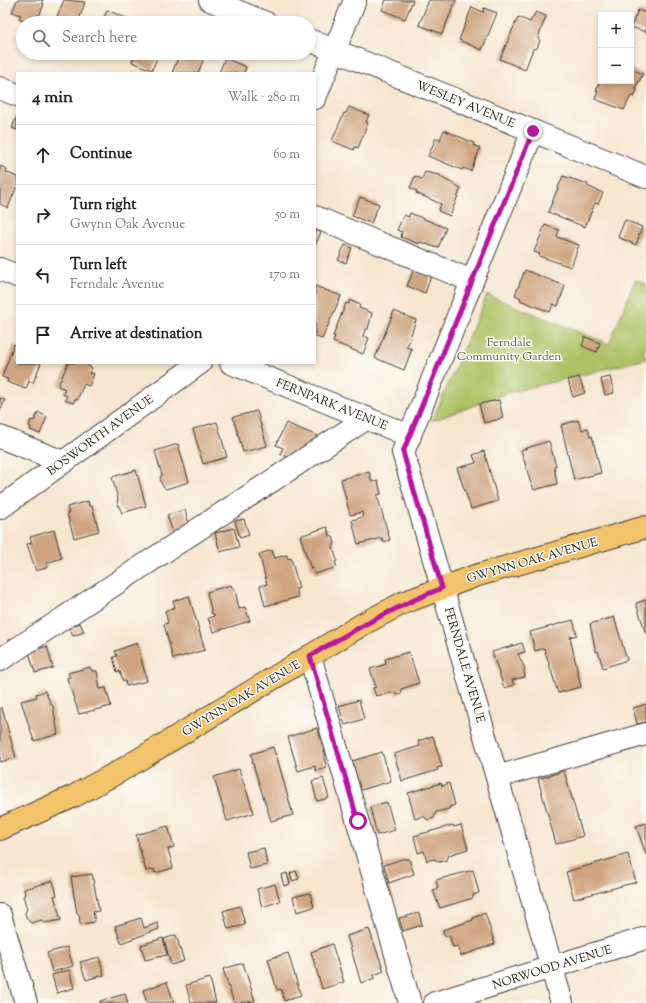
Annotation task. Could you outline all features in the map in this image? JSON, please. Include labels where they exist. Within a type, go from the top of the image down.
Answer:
[{"type":"main road","name":"GWYNN OAK AVENUE","points":[[0,829],[68,799],[120,771],[370,620],[403,603],[475,576],[646,527]]},
{"type":"street","points":[[210,0],[249,16]]},
{"type":"street","points":[[316,96],[355,0]]},
{"type":"street","name":"WESLEY AVENUE","points":[[316,43],[646,177]]},
{"type":"street","points":[[0,88],[16,95]]},
{"type":"street","name":"FERNDALE AVENUE","points":[[533,131],[403,452],[562,1003]]},
{"type":"street","points":[[316,217],[472,281]]},
{"type":"street","points":[[0,269],[16,276]]},
{"type":"street","name":"BOSWORTH AVENUE","points":[[0,508],[199,364]]},
{"type":"street","name":"FERNPARK AVENUE","points":[[233,364],[410,436]]},
{"type":"street","points":[[0,660],[367,418]]},
{"type":"street","points":[[0,437],[62,462]]},
{"type":"street","points":[[310,656],[410,1003]]},
{"type":"street","points":[[497,777],[646,734]]},
{"type":"street","points":[[0,915],[26,1003]]},
{"type":"street","name":"NORWOOD AVENUE","points":[[435,1003],[646,938]]},
{"type":"green space","name":"Ferndale Community Garden","points":[[635,280],[646,284],[646,349],[643,350],[646,359],[508,393],[432,421],[487,295],[609,344]]},
{"type":"building","points":[[17,0],[43,0],[42,3],[44,4],[39,16],[20,16],[21,15],[12,12]]},
{"type":"building","points":[[64,0],[85,2],[80,16],[57,16]]},
{"type":"building","points":[[386,0],[413,0],[405,19],[382,10]]},
{"type":"building","points":[[429,0],[456,0],[442,34],[419,25]]},
{"type":"building","points":[[472,7],[483,12],[484,8],[497,13],[482,50],[459,40]]},
{"type":"building","points":[[107,10],[121,16],[105,16]]},
{"type":"building","points":[[638,10],[646,13],[646,32],[634,28],[634,20]]},
{"type":"building","points":[[536,12],[546,16],[538,38],[540,41],[537,48],[533,49],[525,70],[500,59],[518,17],[530,22]]},
{"type":"building","points":[[133,60],[156,60],[152,70],[132,62]]},
{"type":"building","points":[[177,60],[203,60],[198,72],[172,72]]},
{"type":"building","points":[[224,60],[230,60],[246,67],[244,72],[219,72]]},
{"type":"building","points":[[634,70],[643,74],[635,88],[637,89],[634,97],[631,96],[624,110],[595,99],[598,91],[596,91],[599,84],[634,84]]},
{"type":"building","points":[[349,107],[369,115],[366,122],[368,123],[358,148],[355,147],[354,150],[332,141],[344,113],[346,113]]},
{"type":"building","points":[[16,118],[16,130],[12,128]]},
{"type":"building","points":[[444,130],[474,143],[473,145],[480,148],[471,171],[463,168],[462,170],[428,156],[436,138],[440,140]]},
{"type":"building","points":[[0,166],[7,169],[6,172],[16,177],[16,188],[8,208],[0,204]]},
{"type":"building","points":[[425,172],[440,175],[442,178],[461,188],[450,216],[438,211],[441,204],[416,193],[417,191],[410,188],[415,176],[422,179]]},
{"type":"building","points":[[563,176],[588,184],[587,186],[603,193],[598,204],[595,203],[585,227],[548,212]]},
{"type":"building","points":[[360,197],[379,204],[371,223],[352,216]]},
{"type":"building","points":[[410,213],[446,228],[438,248],[420,242],[419,244],[401,237],[402,232],[397,230],[404,215],[409,217]]},
{"type":"building","points":[[625,220],[642,227],[636,245],[618,237]]},
{"type":"building","points":[[545,225],[559,230],[557,237],[579,245],[571,267],[539,256],[540,254],[534,252]]},
{"type":"building","points":[[316,230],[321,232],[316,244]]},
{"type":"building","points":[[345,245],[352,248],[346,263],[338,260]]},
{"type":"building","points":[[414,269],[431,276],[425,293],[407,286]]},
{"type":"building","points":[[525,270],[565,286],[558,306],[553,304],[550,312],[520,300],[521,298],[515,295]]},
{"type":"building","points":[[316,286],[341,296],[322,339],[316,336]]},
{"type":"building","points":[[350,300],[360,305],[359,308],[372,313],[368,329],[365,330],[363,336],[369,338],[363,354],[333,342],[335,336],[333,336],[346,303],[349,304]]},
{"type":"building","points":[[394,311],[416,320],[410,337],[411,339],[406,347],[412,349],[404,370],[375,358]]},
{"type":"building","points":[[585,337],[600,343],[597,352],[582,346]]},
{"type":"building","points":[[14,344],[16,345],[16,364],[41,364],[33,383],[29,381],[26,389],[7,382],[8,379],[2,377]]},
{"type":"building","points":[[68,364],[85,364],[92,368],[89,373],[94,374],[89,386],[84,384],[77,400],[75,399],[73,403],[65,400],[67,396],[63,394],[65,389],[58,386]]},
{"type":"building","points":[[579,377],[585,393],[573,397],[568,380]]},
{"type":"building","points":[[610,377],[614,393],[605,395],[601,379]]},
{"type":"building","points":[[0,398],[5,400],[0,411]]},
{"type":"building","points":[[499,400],[503,418],[484,423],[479,404]]},
{"type":"building","points":[[257,411],[267,446],[243,452],[233,417]]},
{"type":"building","points":[[38,412],[47,417],[40,434],[30,430],[31,427],[29,426],[31,420],[34,421]]},
{"type":"building","points":[[578,420],[582,430],[588,428],[590,437],[592,436],[601,473],[574,480],[561,425]]},
{"type":"building","points":[[217,422],[227,457],[203,464],[193,429]]},
{"type":"building","points":[[286,423],[320,437],[295,460],[280,454],[283,448],[276,445]]},
{"type":"building","points":[[549,441],[556,466],[554,466],[557,484],[534,490],[521,450]]},
{"type":"building","points":[[178,444],[189,482],[166,489],[162,485],[160,478],[162,475],[155,451]]},
{"type":"building","points":[[484,451],[498,501],[471,509],[457,468],[476,463],[473,455]]},
{"type":"building","points":[[136,470],[146,506],[122,513],[117,502],[118,499],[112,477]]},
{"type":"building","points":[[369,472],[372,482],[378,481],[381,494],[377,495],[390,540],[383,542],[382,538],[358,544],[352,520],[363,517],[362,512],[350,515],[341,479]]},
{"type":"building","points":[[88,501],[89,506],[92,506],[99,531],[74,538],[67,513],[69,513],[67,507]]},
{"type":"building","points":[[185,510],[190,528],[173,533],[167,515]]},
{"type":"building","points":[[244,519],[249,535],[240,538],[235,521]]},
{"type":"building","points":[[327,527],[329,535],[333,537],[335,543],[333,547],[337,567],[315,574],[313,568],[311,569],[300,536]]},
{"type":"building","points":[[234,528],[239,547],[220,552],[215,533]]},
{"type":"building","points":[[54,530],[62,558],[46,563],[48,567],[36,571],[27,544],[32,543],[30,537]]},
{"type":"building","points":[[272,550],[275,558],[287,555],[288,559],[291,558],[299,588],[296,589],[298,597],[265,606],[260,586],[267,584],[259,554]]},
{"type":"building","points":[[231,585],[233,589],[235,589],[239,609],[245,607],[250,621],[213,632],[208,618],[214,616],[214,614],[212,614],[207,592]]},
{"type":"building","points":[[189,596],[205,650],[173,659],[164,624],[168,623],[165,611],[175,607],[173,601]]},
{"type":"building","points":[[646,600],[646,634],[636,603]]},
{"type":"building","points":[[614,617],[627,660],[603,668],[598,651],[596,652],[590,624]]},
{"type":"building","points":[[573,620],[577,635],[570,637],[581,687],[558,693],[544,648],[535,651],[530,632]]},
{"type":"building","points":[[80,623],[84,632],[73,636],[69,627]]},
{"type":"building","points":[[137,643],[147,681],[126,686],[125,680],[123,681],[120,671],[117,672],[113,657],[117,656],[115,651]]},
{"type":"building","points":[[522,643],[525,652],[518,654],[525,669],[525,677],[512,680],[514,685],[504,688],[492,652]]},
{"type":"building","points":[[47,646],[53,668],[35,673],[29,652]]},
{"type":"building","points":[[409,652],[419,683],[401,689],[402,693],[396,695],[395,692],[376,696],[373,688],[376,687],[370,669],[386,664],[385,659]]},
{"type":"building","points":[[90,667],[92,671],[97,671],[100,689],[106,688],[111,706],[79,714],[67,678],[70,677],[68,673]]},
{"type":"building","points":[[45,691],[53,706],[58,734],[34,741],[21,701],[37,697],[36,694]]},
{"type":"building","points":[[359,700],[364,719],[345,725],[339,706]]},
{"type":"building","points":[[646,704],[646,722],[637,724],[633,708]]},
{"type":"building","points":[[0,708],[2,708],[16,758],[0,762]]},
{"type":"building","points":[[317,728],[326,756],[324,757],[327,768],[316,771],[315,766],[298,771],[288,737]]},
{"type":"building","points":[[433,736],[442,767],[437,768],[438,770],[402,781],[394,754],[420,746],[418,741]]},
{"type":"building","points":[[273,747],[293,815],[271,821],[251,754]]},
{"type":"building","points":[[382,752],[391,781],[358,791],[349,762]]},
{"type":"building","points":[[239,769],[254,813],[227,821],[214,777]]},
{"type":"building","points":[[564,771],[583,836],[556,844],[538,779]]},
{"type":"building","points":[[323,778],[329,798],[317,801],[312,781]]},
{"type":"building","points":[[441,783],[442,786],[449,783],[455,805],[449,807],[449,809],[436,812],[434,818],[428,820],[423,816],[415,819],[408,793]]},
{"type":"building","points":[[387,802],[395,830],[377,835],[370,807]]},
{"type":"building","points":[[646,823],[646,855],[636,826]]},
{"type":"building","points":[[453,825],[454,827],[461,825],[468,849],[449,855],[447,860],[440,862],[434,859],[427,861],[424,851],[418,853],[414,836]]},
{"type":"building","points":[[168,826],[174,847],[168,849],[173,868],[155,873],[154,869],[146,871],[136,835]]},
{"type":"building","points":[[264,848],[267,865],[250,869],[246,852]]},
{"type":"building","points":[[628,854],[636,882],[574,899],[566,872]]},
{"type":"building","points":[[402,859],[409,859],[414,874],[389,883],[384,865]]},
{"type":"building","points":[[473,870],[479,893],[473,895],[473,898],[440,908],[433,890],[438,888],[436,880]]},
{"type":"building","points":[[296,871],[299,879],[292,881],[290,873]]},
{"type":"building","points":[[287,873],[290,884],[284,886],[281,875]]},
{"type":"building","points":[[92,874],[99,911],[93,912],[95,922],[80,924],[71,877]]},
{"type":"building","points":[[53,881],[57,895],[54,896],[61,920],[44,923],[42,920],[31,923],[27,919],[25,913],[27,909],[23,896],[25,895],[24,889]]},
{"type":"building","points":[[275,884],[280,901],[262,907],[257,889]]},
{"type":"building","points":[[310,893],[314,907],[297,912],[293,897]]},
{"type":"building","points":[[240,906],[245,925],[228,929],[223,911]]},
{"type":"building","points":[[419,913],[422,925],[403,931],[399,918]]},
{"type":"building","points":[[485,913],[495,944],[461,956],[458,946],[453,947],[449,935],[445,937],[443,930],[473,920],[473,918]]},
{"type":"building","points":[[141,918],[144,928],[157,923],[159,929],[121,943],[115,926]]},
{"type":"building","points":[[369,929],[384,971],[374,975],[375,978],[361,983],[347,936]]},
{"type":"building","points":[[176,935],[184,961],[171,965],[164,939]]},
{"type":"building","points":[[163,938],[167,955],[145,960],[141,945]]},
{"type":"building","points":[[332,944],[344,982],[322,989],[311,952]]},
{"type":"building","points":[[67,947],[73,966],[52,972],[47,953]]},
{"type":"building","points":[[288,953],[301,996],[284,1001],[281,989],[277,990],[268,959]]},
{"type":"building","points":[[99,957],[104,975],[86,980],[80,962]]},
{"type":"building","points":[[243,963],[255,1001],[234,1003],[223,969]]},
{"type":"building","points":[[69,970],[74,988],[57,993],[52,975]]},
{"type":"building","points":[[210,978],[216,1003],[191,1003],[186,985]]},
{"type":"building","points":[[167,982],[174,1003],[147,1003],[143,990]]},
{"type":"building","points":[[125,994],[128,1003],[100,1003],[100,1001]]},
{"type":"route","points":[[358,821],[310,656],[363,624],[403,603],[442,588],[403,452],[533,131]]}]
